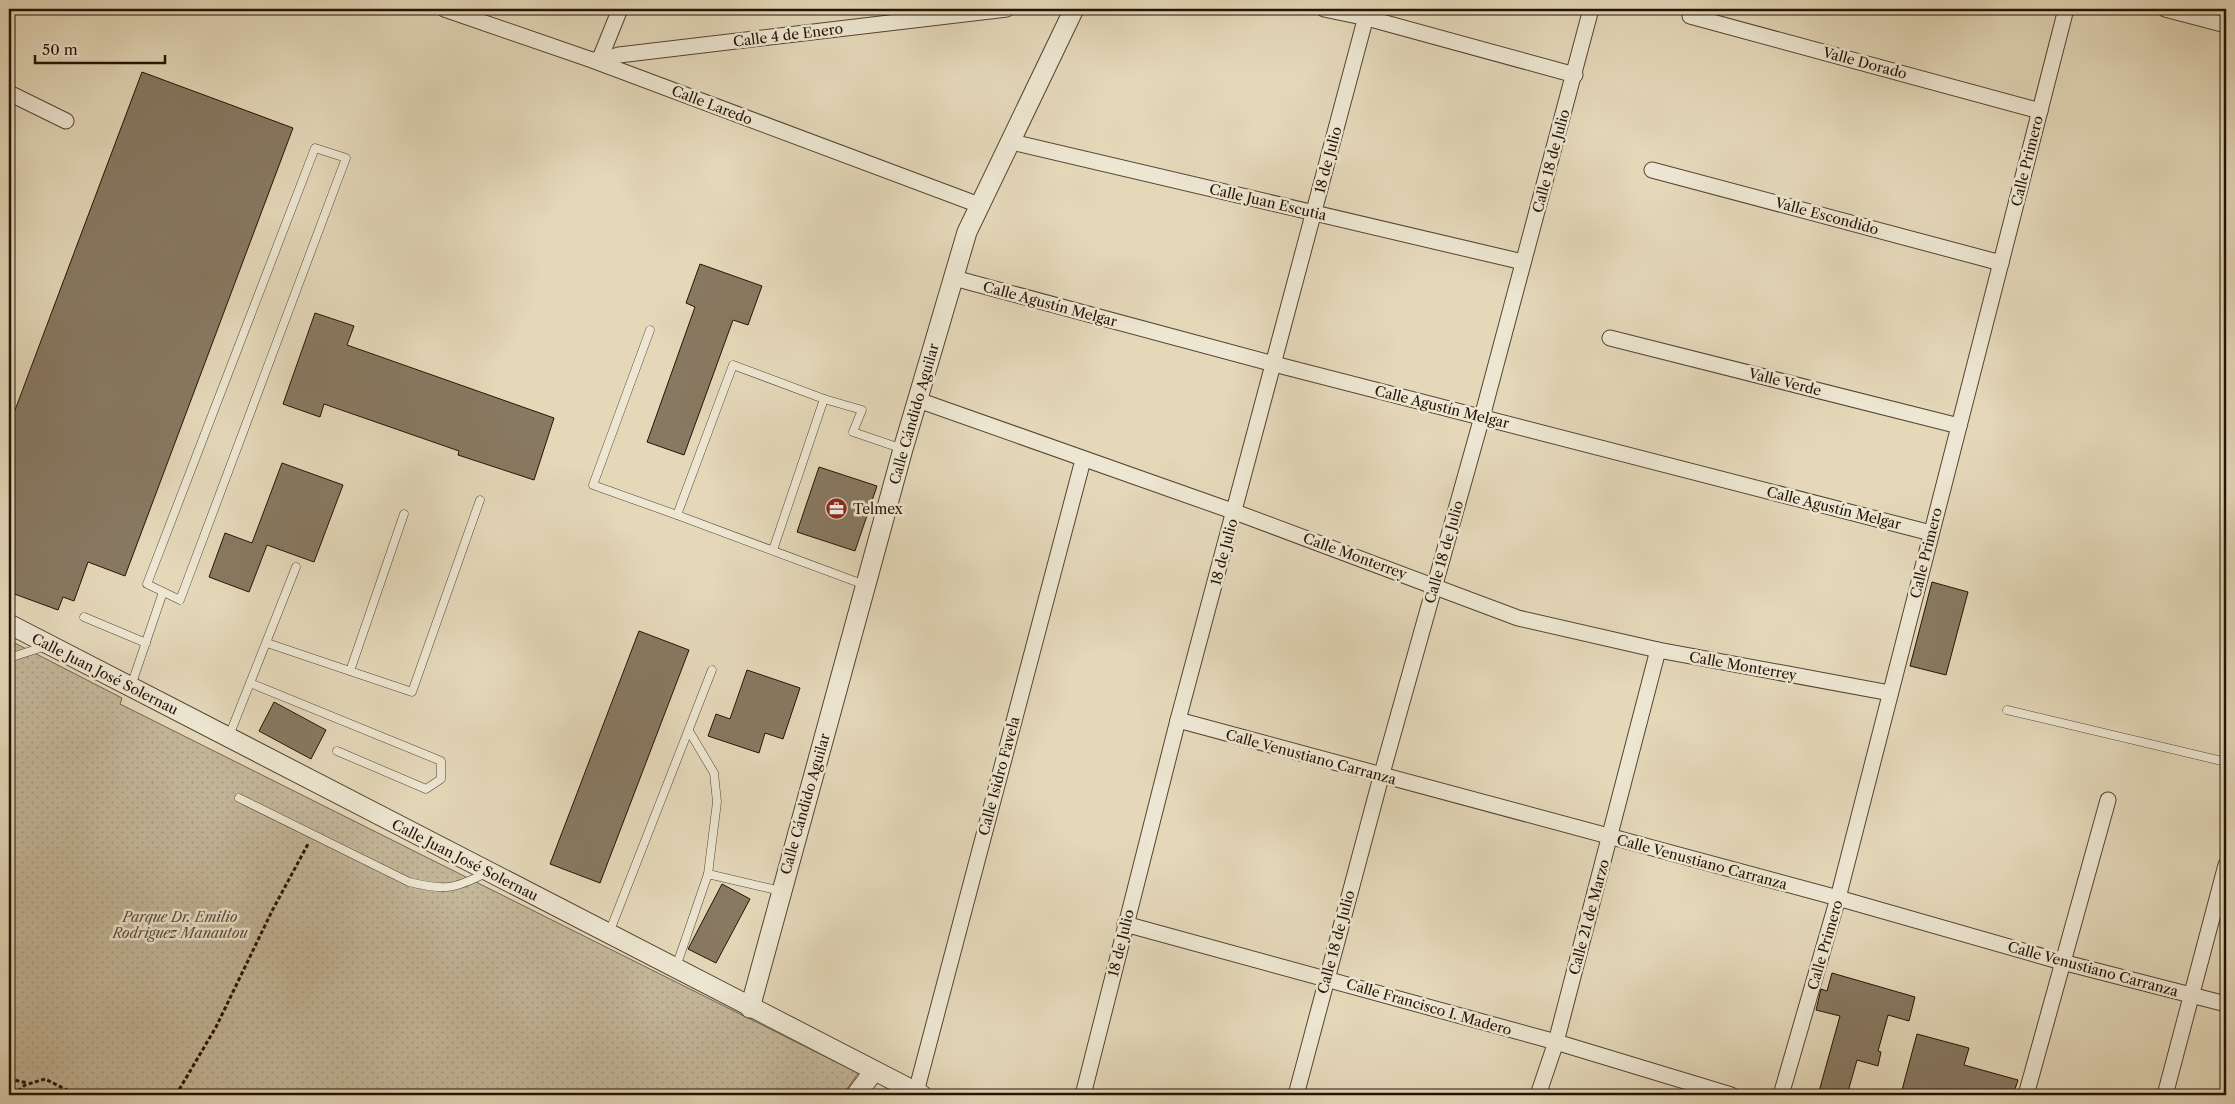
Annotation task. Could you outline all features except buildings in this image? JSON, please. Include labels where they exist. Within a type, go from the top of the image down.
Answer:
[{"type":"street","name":"Calle Laredo","points":[[444,9],[596,60],[979,205]]},
{"type":"street","points":[[596,60],[620,9]]},
{"type":"street","name":"Calle 4 de Enero","points":[[596,60],[629,54],[1007,9]]},
{"type":"street","name":"Calle Cándido Aguilar","points":[[750,1008],[903,449],[968,232],[979,205],[1012,142],[1074,9]]},
{"type":"street","points":[[1324,9],[1367,13],[1575,75]]},
{"type":"street","name":"Calle 18 de Julio","points":[[1296,1095],[1326,978],[1575,75],[1591,9]]},
{"type":"street","name":"Calle Primero","points":[[1781,1095],[1838,898],[2066,9]]},
{"type":"street","points":[[2165,9],[2226,25]]},
{"type":"street","name":"18 de Julio","points":[[1083,1095],[1178,720],[1367,13]]},
{"type":"street","name":"Valle Dorado","points":[[1690,16],[2040,111]]},
{"type":"street","points":[[9,93],[66,121]]},
{"type":"street","name":"Calle Juan Escutia","points":[[1012,142],[1523,262]]},
{"type":"street","name":"Valle Escondido","points":[[1652,170],[2001,263]]},
{"type":"street","name":"Calle Agustín Melgar","points":[[954,278],[1274,364],[1931,533]]},
{"type":"street","name":"Valle Verde","points":[[1610,338],[1959,426]]},
{"type":"street","name":"Calle Monterrey","points":[[918,400],[1083,460],[1235,512],[1518,618],[1658,650],[1890,693]]},
{"type":"street","name":"Calle Isidro Favela","points":[[909,1092],[1083,460]]},
{"type":"street","name":"Calle Juan José Solernau","points":[[9,624],[874,1071],[909,1092]]},
{"type":"street","name":"Calle 21 de Marzo","points":[[1538,1095],[1556,1042],[1611,838],[1658,650]]},
{"type":"street","name":"Calle Venustiano Carranza","points":[[1178,720],[1381,777],[1838,898],[2062,962],[2226,1004]]},
{"type":"street","points":[[2026,1095],[2108,800]]},
{"type":"street","points":[[2165,1095],[2226,865]]},
{"type":"street","name":"Calle Francisco I. Madero","points":[[1125,924],[1556,1042],[1731,1095]]},
{"type":"street","points":[[856,1095],[874,1071]]},
{"type":"lane","points":[[315,148],[346,158],[180,600],[163,592],[147,584],[315,148]]},
{"type":"lane","points":[[650,330],[593,485],[866,586]]},
{"type":"lane","points":[[677,515],[734,365],[824,399],[862,410],[853,432],[903,449]]},
{"type":"lane","points":[[773,550],[824,399]]},
{"type":"lane","points":[[267,643],[412,692],[480,500]]},
{"type":"lane","points":[[350,671],[404,514]]},
{"type":"lane","points":[[228,738],[296,567]]},
{"type":"lane","points":[[131,687],[163,592]]},
{"type":"lane","points":[[84,617],[146,643]]},
{"type":"lane","points":[[9,658],[48,645]]},
{"type":"lane","points":[[608,935],[712,670]]},
{"type":"lane","points":[[250,683],[441,761],[441,779],[426,789],[337,751]]},
{"type":"lane","points":[[2007,710],[2226,762]]},
{"type":"lane","points":[[675,969],[708,874],[717,802],[714,773],[689,730]]},
{"type":"lane","points":[[239,798],[410,882],[435,889],[460,886],[488,872]]},
{"type":"lane","points":[[708,874],[781,891]]},
{"type":"path","points":[[176,1095],[216,1027],[272,911],[313,835]]},
{"type":"path","points":[[9,1079],[30,1083]]},
{"type":"path","points":[[13,1095],[30,1083],[45,1079],[77,1095]]},
{"type":"green space","name":"Parque Dr. Emilio Rodriguez Manautou","points":[[9,640],[122,698],[120,704],[858,1073],[843,1095],[9,1095]]},
{"type":"place","name":"Telmex","points":[[837,509]]}]
